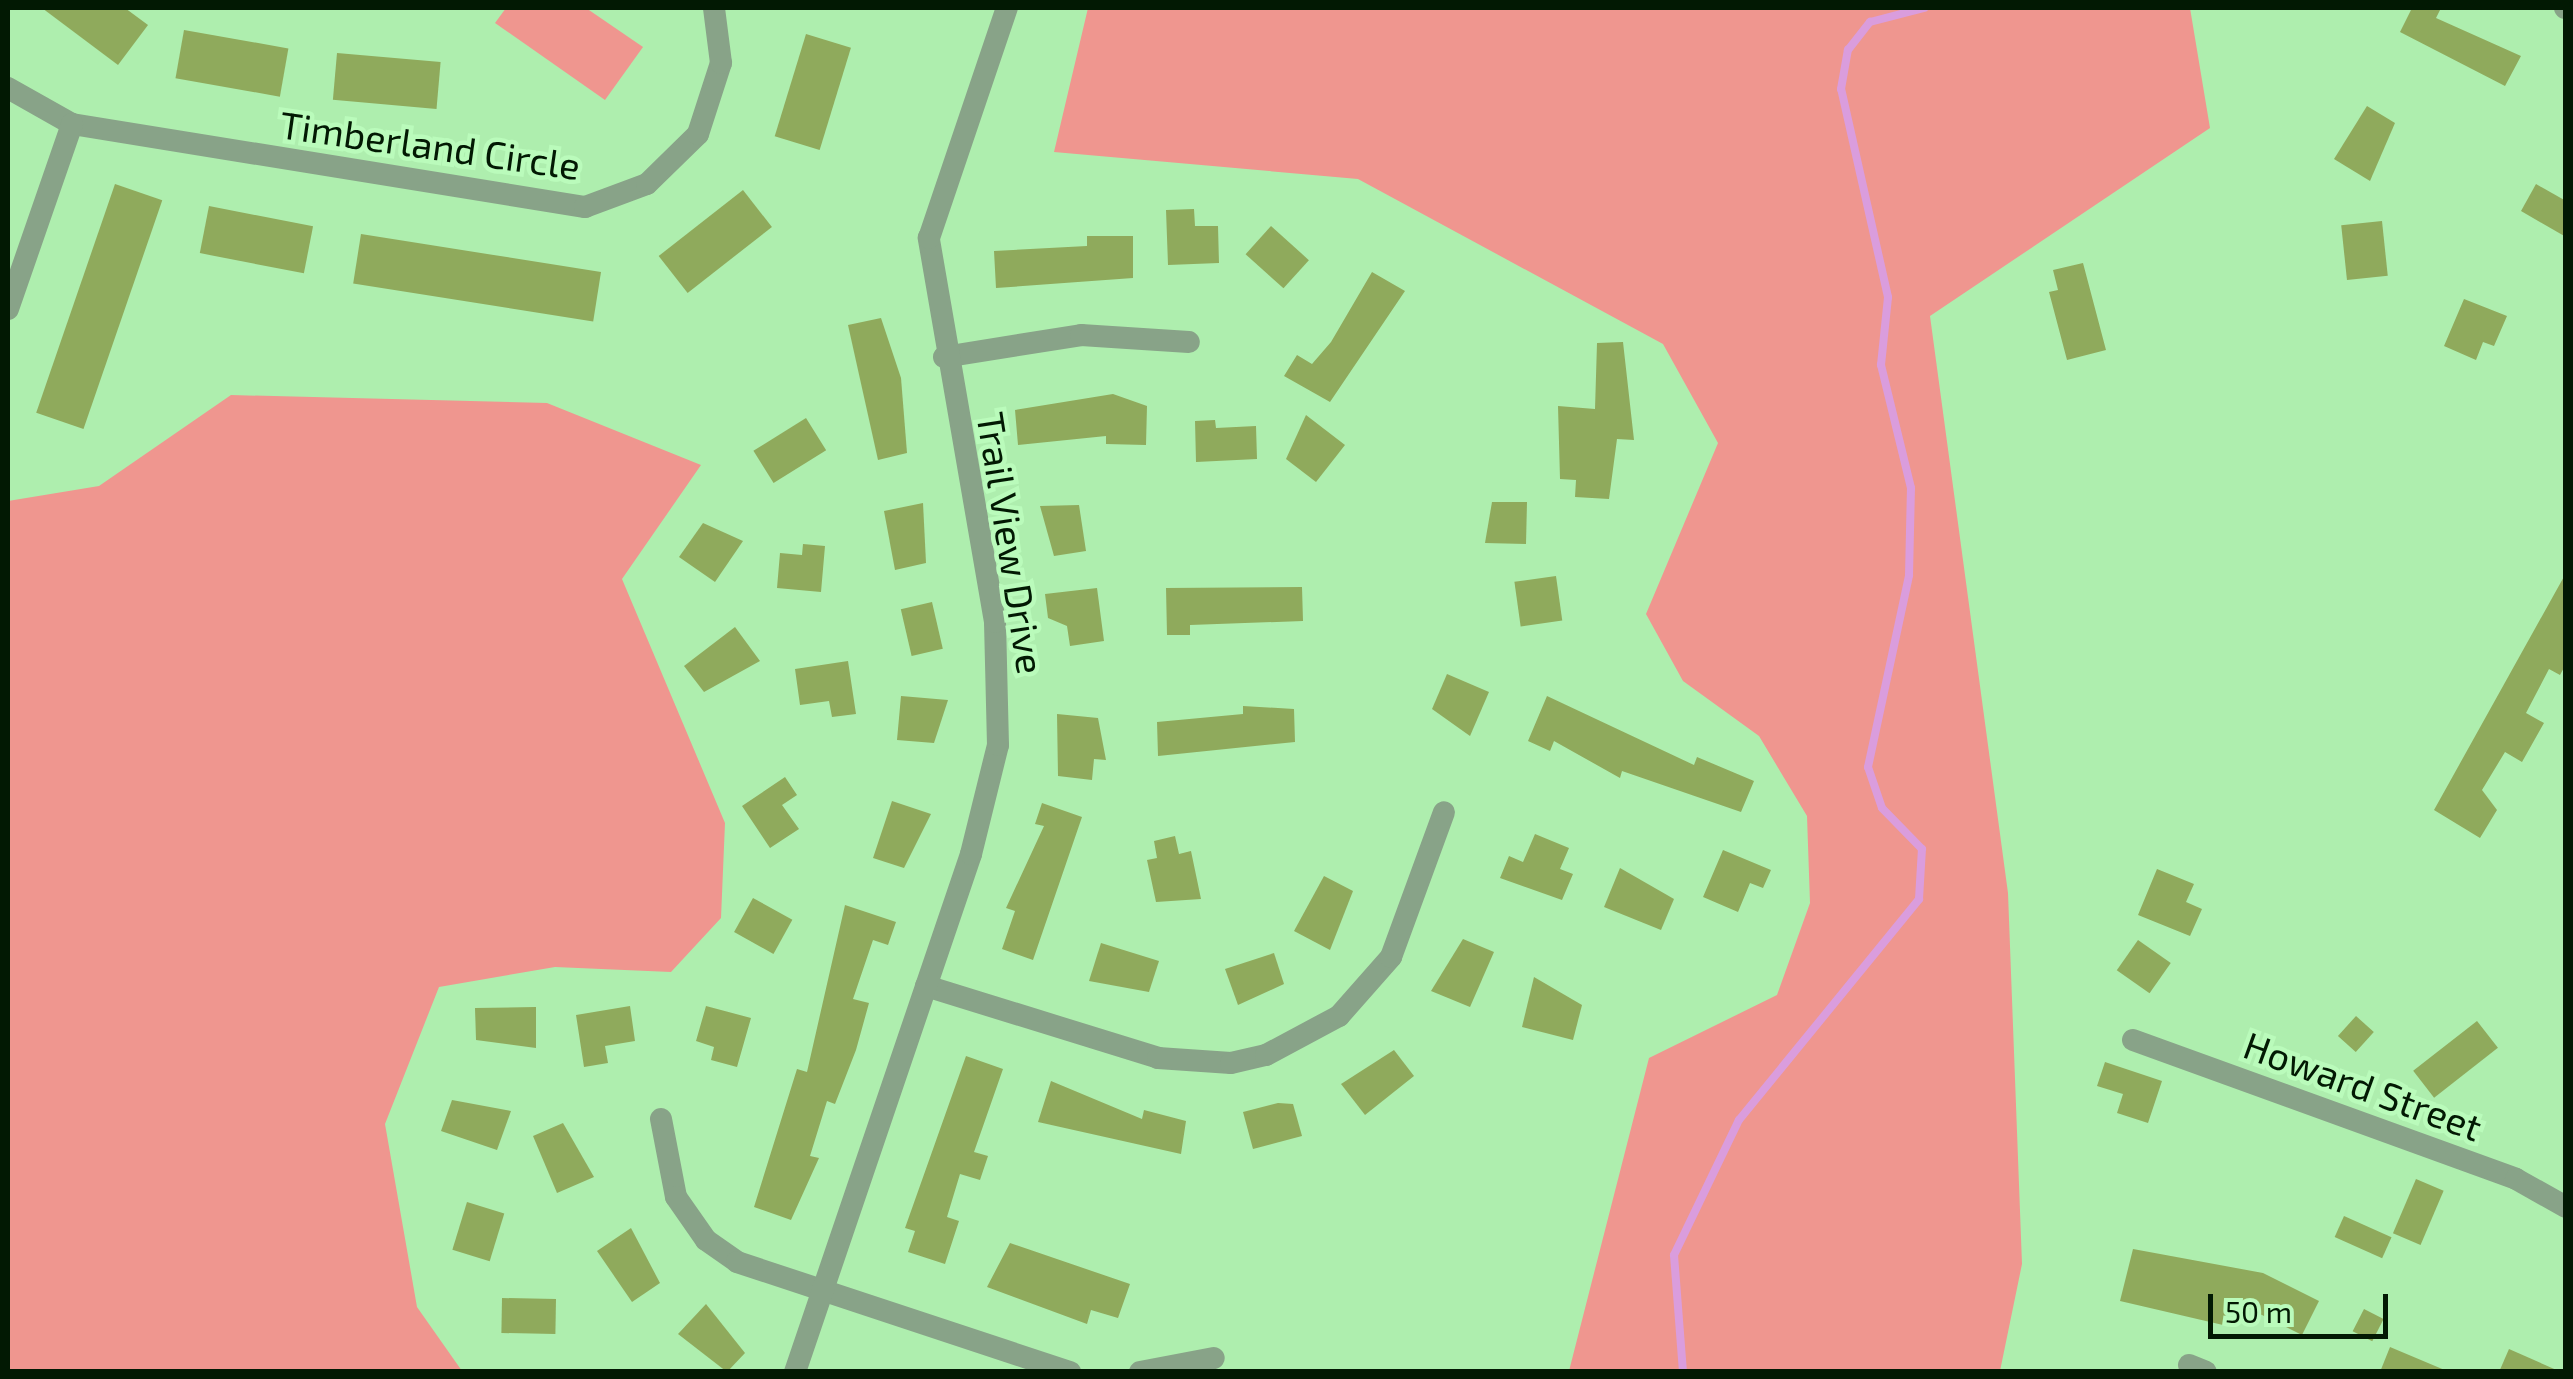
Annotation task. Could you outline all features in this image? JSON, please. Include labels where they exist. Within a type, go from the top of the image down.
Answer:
[{"type":"street","name":"Timberland Circle","points":[[8,88],[72,124],[584,207],[647,184],[698,134],[721,63],[714,8]]},
{"type":"street","name":"Trail View Drive","points":[[795,1372],[988,795],[1002,678],[944,357],[929,238],[1007,8]]},
{"type":"street","points":[[8,308],[72,124]]},
{"type":"street","points":[[944,357],[1081,335],[1189,342]]},
{"type":"street","points":[[926,986],[1158,1058],[1231,1063],[1266,1054],[1338,1016],[1391,957],[1444,812]]},
{"type":"street","name":"Howard Street","points":[[2133,1040],[2516,1179],[2566,1207]]},
{"type":"street","points":[[662,1119],[668,1175],[706,1240],[737,1262],[1070,1372]]},
{"type":"street","points":[[1140,1372],[1214,1358]]},
{"type":"shaded area","points":[[506,8],[586,8],[643,47],[605,100],[495,23]]},
{"type":"shaded area","points":[[1088,8],[2190,8],[2210,128],[1930,316],[2008,893],[2022,1264],[2000,1371],[1569,1371],[1649,1058],[1777,995],[1810,903],[1807,816],[1759,736],[1683,681],[1646,614],[1718,443],[1663,344],[1358,179],[1054,152]]},
{"type":"shaded area","points":[[231,395],[547,403],[701,465],[622,579],[725,823],[721,918],[671,972],[555,967],[439,987],[385,1124],[417,1307],[462,1371],[8,1371],[8,501],[99,486]]},
{"type":"building","points":[[42,8],[125,8],[148,25],[118,65]]},
{"type":"building","points":[[2412,8],[2441,8],[2436,18],[2521,56],[2505,86],[2400,32]]},
{"type":"building","points":[[184,30],[288,48],[280,97],[175,78]]},
{"type":"building","points":[[806,34],[851,48],[820,150],[775,136]]},
{"type":"building","points":[[337,53],[441,62],[437,109],[333,100]]},
{"type":"building","points":[[2367,106],[2395,123],[2370,181],[2334,159]]},
{"type":"building","points":[[115,184],[162,200],[83,429],[36,413]]},
{"type":"building","points":[[2536,184],[2566,201],[2566,237],[2521,211]]},
{"type":"building","points":[[743,190],[772,227],[688,293],[659,256]]},
{"type":"building","points":[[209,206],[313,226],[304,273],[200,253]]},
{"type":"building","points":[[1194,209],[1195,226],[1218,226],[1219,263],[1168,265],[1166,210]]},
{"type":"building","points":[[2382,221],[2388,276],[2347,280],[2341,225]]},
{"type":"building","points":[[1271,226],[1309,260],[1283,288],[1246,254]]},
{"type":"building","points":[[361,234],[601,272],[593,321],[353,283]]},
{"type":"building","points":[[1087,236],[1133,236],[1133,278],[996,288],[994,251],[1087,246]]},
{"type":"building","points":[[2083,263],[2106,350],[2067,360],[2049,292],[2058,290],[2053,270]]},
{"type":"building","points":[[1372,272],[1405,291],[1330,402],[1284,376],[1297,355],[1312,364],[1331,342]]},
{"type":"building","points":[[2464,299],[2507,316],[2494,346],[2483,342],[2476,360],[2444,346]]},
{"type":"building","points":[[881,318],[901,378],[907,453],[878,460],[848,325]]},
{"type":"building","points":[[1623,342],[1634,440],[1617,439],[1609,499],[1575,497],[1576,480],[1560,479],[1558,406],[1595,409],[1597,343]]},
{"type":"building","points":[[1113,394],[1147,406],[1146,445],[1106,444],[1106,436],[1018,445],[1015,410]]},
{"type":"building","points":[[1306,415],[1345,445],[1316,482],[1286,459]]},
{"type":"building","points":[[806,418],[826,450],[774,483],[753,451]]},
{"type":"building","points":[[1215,420],[1216,428],[1256,426],[1257,459],[1196,462],[1195,421]]},
{"type":"building","points":[[1492,502],[1527,502],[1526,544],[1485,543]]},
{"type":"building","points":[[923,503],[926,563],[895,570],[884,511]]},
{"type":"building","points":[[1079,505],[1086,551],[1054,556],[1040,506]]},
{"type":"building","points":[[703,523],[743,541],[715,582],[679,557]]},
{"type":"building","points":[[803,544],[825,546],[821,592],[777,588],[780,553],[802,555]]},
{"type":"building","points":[[2566,573],[2566,664],[2560,675],[2549,669],[2526,713],[2544,723],[2522,762],[2505,752],[2482,790],[2497,810],[2480,838],[2434,810]]},
{"type":"building","points":[[1556,576],[1562,621],[1521,626],[1514,582]]},
{"type":"building","points":[[1302,587],[1303,621],[1190,625],[1190,635],[1167,635],[1166,588]]},
{"type":"building","points":[[1097,588],[1104,641],[1070,646],[1067,626],[1048,618],[1045,594]]},
{"type":"building","points":[[932,602],[943,649],[912,656],[901,609]]},
{"type":"building","points":[[735,627],[760,661],[704,692],[684,666]]},
{"type":"building","points":[[848,661],[856,714],[832,717],[829,701],[800,705],[795,669]]},
{"type":"building","points":[[1447,674],[1489,692],[1470,736],[1432,709]]},
{"type":"building","points":[[901,696],[948,700],[934,743],[897,740]]},
{"type":"building","points":[[1547,696],[1694,765],[1697,757],[1754,781],[1741,812],[1622,771],[1620,778],[1554,741],[1550,751],[1528,741]]},
{"type":"building","points":[[1243,706],[1294,709],[1295,742],[1158,756],[1157,722],[1243,714]]},
{"type":"building","points":[[1057,714],[1098,718],[1106,760],[1094,759],[1092,780],[1058,776]]},
{"type":"building","points":[[785,777],[797,795],[782,805],[799,829],[770,848],[742,806]]},
{"type":"building","points":[[892,801],[931,814],[904,868],[873,858]]},
{"type":"building","points":[[1042,803],[1082,817],[1033,960],[1002,949],[1015,911],[1006,908],[1044,826],[1035,824]]},
{"type":"building","points":[[1535,834],[1569,848],[1560,869],[1573,874],[1562,900],[1500,878],[1509,856],[1523,862]]},
{"type":"building","points":[[1175,836],[1179,854],[1191,851],[1201,899],[1156,902],[1147,860],[1157,858],[1154,841]]},
{"type":"building","points":[[1723,850],[1771,870],[1763,888],[1750,883],[1738,912],[1703,897]]},
{"type":"building","points":[[1620,868],[1674,899],[1661,930],[1604,907]]},
{"type":"building","points":[[2157,869],[2194,884],[2186,902],[2202,909],[2190,936],[2138,915]]},
{"type":"building","points":[[1324,876],[1353,891],[1330,950],[1294,931]]},
{"type":"building","points":[[753,898],[792,920],[773,954],[734,932]]},
{"type":"building","points":[[845,905],[896,922],[888,945],[873,940],[853,999],[869,1003],[856,1050],[835,1104],[827,1101],[810,1156],[819,1158],[791,1220],[754,1207],[797,1069],[807,1072]]},
{"type":"building","points":[[1463,939],[1494,952],[1470,1007],[1431,991]]},
{"type":"building","points":[[2138,940],[2171,963],[2150,993],[2117,970]]},
{"type":"building","points":[[1101,943],[1159,961],[1149,992],[1089,981]]},
{"type":"building","points":[[1274,953],[1284,984],[1238,1005],[1225,969]]},
{"type":"building","points":[[1534,977],[1582,1005],[1573,1040],[1522,1027]]},
{"type":"building","points":[[630,1006],[635,1041],[605,1046],[608,1063],[584,1067],[576,1015]]},
{"type":"building","points":[[706,1006],[751,1018],[737,1067],[711,1060],[714,1047],[696,1041]]},
{"type":"building","points":[[536,1007],[536,1048],[476,1040],[475,1008]]},
{"type":"building","points":[[2356,1016],[2374,1032],[2356,1052],[2338,1036]]},
{"type":"building","points":[[2477,1021],[2498,1048],[2434,1098],[2413,1071]]},
{"type":"building","points":[[1394,1050],[1414,1076],[1365,1115],[1341,1084]]},
{"type":"building","points":[[966,1056],[1003,1069],[974,1152],[988,1156],[980,1180],[960,1174],[947,1217],[959,1221],[945,1264],[908,1252],[915,1231],[905,1228]]},
{"type":"building","points":[[2105,1062],[2162,1081],[2148,1123],[2117,1113],[2123,1094],[2097,1086]]},
{"type":"building","points":[[1051,1081],[1142,1119],[1144,1110],[1186,1121],[1181,1154],[1038,1122]]},
{"type":"building","points":[[452,1100],[511,1111],[497,1150],[441,1131]]},
{"type":"building","points":[[1278,1103],[1293,1104],[1302,1136],[1253,1149],[1243,1112]]},
{"type":"building","points":[[563,1123],[594,1177],[557,1193],[533,1136]]},
{"type":"building","points":[[2416,1179],[2444,1191],[2421,1245],[2393,1233]]},
{"type":"building","points":[[467,1202],[504,1213],[490,1261],[452,1250]]},
{"type":"building","points":[[2344,1216],[2392,1237],[2382,1258],[2335,1237]]},
{"type":"building","points":[[631,1228],[660,1283],[632,1302],[597,1251]]},
{"type":"building","points":[[1010,1243],[1130,1284],[1118,1318],[1091,1310],[1087,1324],[987,1287]]},
{"type":"building","points":[[2133,1249],[2263,1273],[2319,1301],[2302,1335],[2230,1299],[2223,1325],[2120,1301]]},
{"type":"building","points":[[502,1298],[556,1299],[555,1334],[501,1333]]},
{"type":"building","points":[[706,1304],[745,1353],[727,1372],[678,1334]]},
{"type":"building","points":[[2364,1309],[2384,1319],[2372,1341],[2353,1331]]},
{"type":"building","points":[[2390,1347],[2447,1371],[2447,1372],[2380,1372]]},
{"type":"building","points":[[2509,1349],[2561,1372],[2499,1372]]},
{"type":"waterway","points":[[1683,1372],[1674,1255],[1739,1120],[1919,899],[1922,849],[1882,808],[1868,767],[1909,575],[1911,488],[1881,365],[1888,297],[1841,89],[1848,50],[1870,22],[1924,8]]}]
